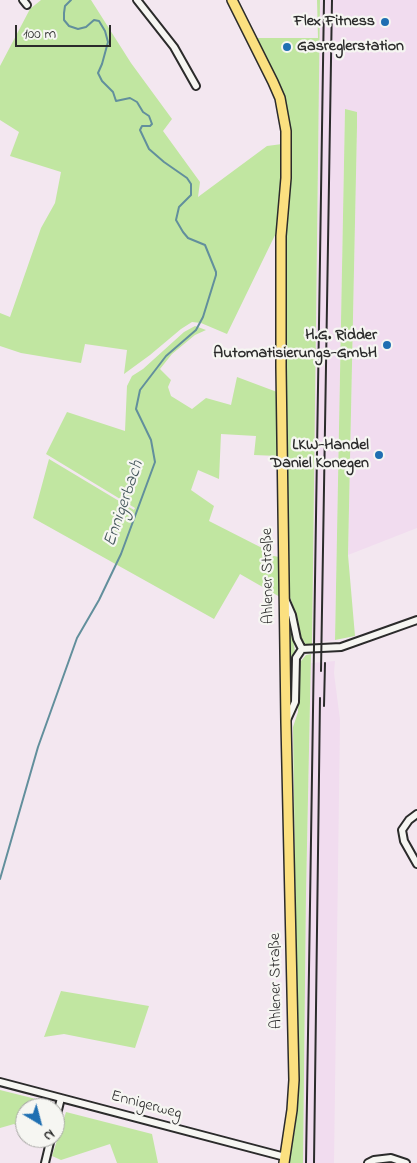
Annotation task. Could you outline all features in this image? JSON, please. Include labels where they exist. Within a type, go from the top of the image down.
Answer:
[{"type":"main road","name":"Ahlener Straße","points":[[232,0],[280,98],[286,131],[286,168],[281,236],[281,320],[286,722],[294,1080],[292,1110],[284,1160]]},
{"type":"street","points":[[137,0],[174,47],[196,86]]},
{"type":"street","points":[[284,598],[292,616],[297,639],[302,649]]},
{"type":"street","points":[[302,649],[341,647],[417,620]]},
{"type":"street","points":[[286,722],[295,702],[296,658],[302,649]]},
{"type":"street","points":[[417,814],[409,820],[402,830],[404,841],[417,864]]},
{"type":"street","name":"Ennigerweg","points":[[0,1082],[62,1098]]},
{"type":"street","name":"Ennigerweg","points":[[65,1099],[284,1160]]},
{"type":"street","points":[[45,1163],[49,1148]]},
{"type":"street","points":[[368,1163],[384,1158],[398,1159],[406,1163]]},
{"type":"shaded area","points":[[320,0],[417,0],[417,528],[348,555],[357,127],[345,109],[335,640],[312,643]]},
{"type":"shaded area","points":[[335,661],[334,673],[340,720],[334,1163],[303,1163],[311,663]]},
{"type":"green space","points":[[41,0],[91,0],[131,63],[172,119],[163,131],[200,182],[198,197],[267,146],[282,144],[282,176],[277,231],[227,334],[201,323],[192,322],[124,374],[127,350],[85,344],[81,363],[21,353],[0,346],[0,313],[10,317],[41,228],[55,203],[61,172],[10,156],[19,132],[0,120],[0,66],[30,9]]},
{"type":"green space","points":[[317,0],[320,0],[312,647],[306,645],[301,637],[298,619],[288,592],[285,238],[291,138],[283,94],[255,38],[318,38]]},
{"type":"green space","points":[[345,109],[357,112],[348,555],[355,636],[335,640]]},
{"type":"green space","points":[[195,326],[206,330],[195,335],[172,354],[160,369],[171,380],[168,387],[171,396],[192,409],[206,398],[231,405],[237,377],[277,392],[278,456],[254,455],[256,436],[221,434],[219,479],[198,470],[191,490],[214,506],[209,521],[266,550],[269,555],[279,557],[280,597],[240,574],[214,619],[33,518],[49,459],[134,510],[135,508],[46,454],[67,412],[125,431],[127,386],[132,376],[143,369],[184,332]]},
{"type":"green space","points":[[287,615],[290,615],[295,652],[293,702],[289,711]]},
{"type":"green space","points":[[311,654],[303,1163],[289,1163],[295,1129],[298,1079],[293,727],[298,712],[301,661],[306,655]]},
{"type":"green space","points":[[61,991],[149,1006],[135,1048],[64,1034],[44,1037]]},
{"type":"green space","points":[[0,1090],[32,1098],[15,1098],[15,1125],[0,1128]]},
{"type":"green space","points":[[66,1112],[152,1134],[158,1163],[117,1163],[110,1144],[61,1160],[52,1156],[55,1148],[65,1148]]},
{"type":"waterway","name":"Ennigerbach","points":[[0,879],[38,747],[77,638],[99,600],[121,554],[155,462],[151,440],[136,409],[140,390],[166,356],[196,330],[203,317],[216,275],[205,245],[188,238],[176,220],[179,207],[191,195],[191,184],[187,178],[149,149],[140,130],[142,126],[150,126],[152,124],[149,116],[143,112],[137,102],[130,98],[116,101],[113,92],[102,81],[98,73],[108,42],[105,31],[99,21],[94,20],[86,27],[78,29],[69,26],[64,20],[64,13],[65,6],[71,0]]},
{"type":"railway","points":[[306,1163],[324,0]]},
{"type":"railway","points":[[321,671],[332,0]]},
{"type":"railway","points":[[324,706],[325,663]]},
{"type":"railway","points":[[314,1163],[320,698]]},
{"type":"place","name":"Flex Fitness","points":[[385,22]]},
{"type":"place","name":"Gasreglerstation","points":[[287,47]]},
{"type":"place","name":"H.G. Ridder Automatisierungs-GmbH","points":[[387,345]]},
{"type":"place","name":"LKW-Handel Daniel Konegen","points":[[379,455]]}]
